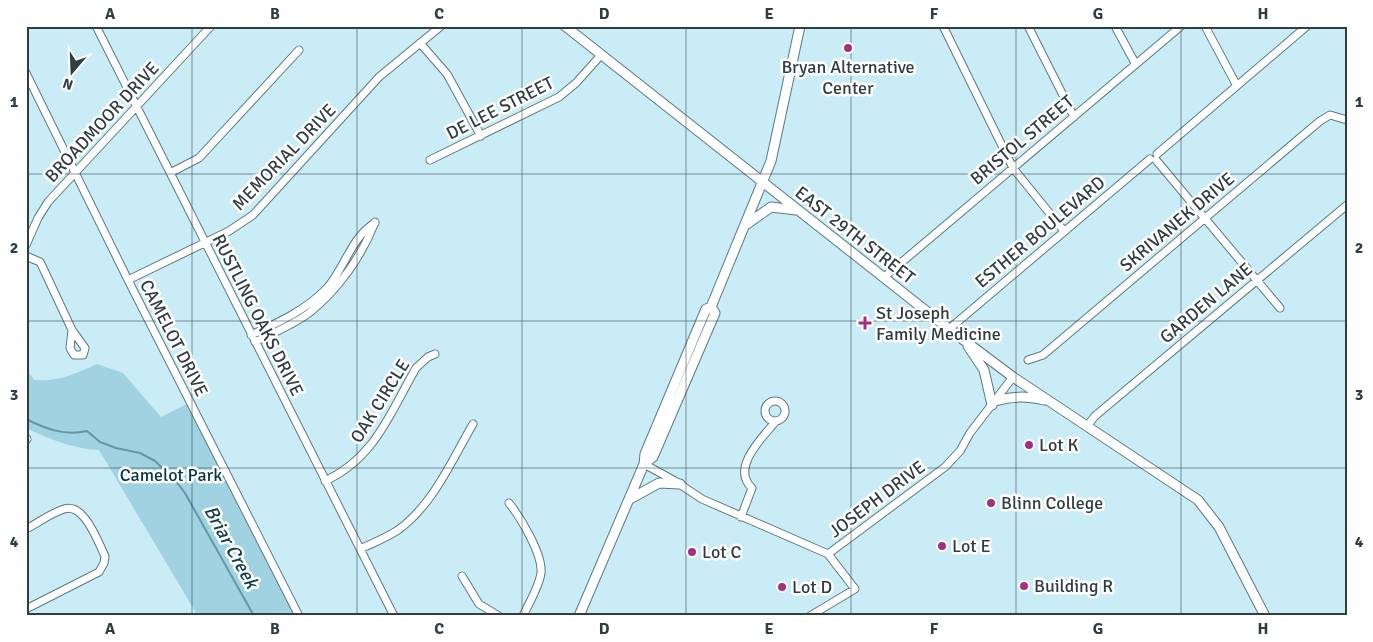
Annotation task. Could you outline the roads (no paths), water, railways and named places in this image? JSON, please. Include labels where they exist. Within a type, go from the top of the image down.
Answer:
[{"type":"main road","name":"EAST 29TH STREET","points":[[565,26],[796,210],[966,342],[1013,377],[1198,500],[1218,527],[1265,616]]},
{"type":"main road","points":[[579,616],[644,464],[653,457],[715,313],[712,307],[771,161],[800,26]]},
{"type":"main road","points":[[747,224],[771,207],[796,210]]},
{"type":"main road","points":[[966,342],[984,370],[994,403],[1011,397],[1026,396],[1050,402]]},
{"type":"main road","points":[[630,500],[659,483],[680,484]]},
{"type":"street","name":"RUSTLING OAKS DRIVE","points":[[96,26],[394,616]]},
{"type":"street","name":"BROADMOOR DRIVE","points":[[26,245],[41,212],[75,172],[211,26]]},
{"type":"street","name":"MEMORIAL DRIVE","points":[[128,280],[229,231],[253,214],[379,77],[441,26]]},
{"type":"street","points":[[943,26],[1013,168],[1064,231]]},
{"type":"street","points":[[1028,26],[1074,117]]},
{"type":"street","points":[[1115,26],[1135,64]]},
{"type":"street","name":"BRISTOL STREET","points":[[883,278],[1181,26]]},
{"type":"street","points":[[1205,26],[1237,86]]},
{"type":"street","name":"ESTHER BOULEVARD","points":[[949,329],[1064,231],[1155,158],[1308,26]]},
{"type":"street","points":[[420,43],[447,74],[481,136]]},
{"type":"street","points":[[170,173],[199,158],[299,50]]},
{"type":"street","name":"DE LEE STREET","points":[[430,160],[559,96],[576,83],[601,55]]},
{"type":"street","name":"CAMELOT DRIVE","points":[[26,73],[128,280],[299,616]]},
{"type":"street","name":"SKRIVANEK DRIVE","points":[[1028,360],[1043,355],[1320,121],[1330,115],[1347,120]]},
{"type":"street","points":[[1155,158],[1280,308]]},
{"type":"street","name":"GARDEN LANE","points":[[1087,426],[1102,410],[1347,205]]},
{"type":"street","points":[[253,339],[306,306],[337,280],[369,237],[375,222],[363,232],[337,280]]},
{"type":"street","points":[[26,256],[40,262],[44,268],[72,330]]},
{"type":"street","name":"OAK CIRCLE","points":[[325,480],[344,472],[363,457],[416,368],[428,357],[435,354]]},
{"type":"street","name":"JOSEPH DRIVE","points":[[644,464],[702,499],[828,554],[945,467],[960,451],[970,433],[1013,377]]},
{"type":"street","points":[[741,517],[752,488],[746,483],[743,474],[748,460],[756,442],[776,421]]},
{"type":"street","points":[[360,549],[392,534],[416,514],[430,495],[473,424]]},
{"type":"street","points":[[509,503],[520,520],[540,564],[538,583],[523,616]]},
{"type":"street","points":[[26,529],[66,508],[73,509],[84,516],[105,556],[104,563],[99,572],[26,609]]},
{"type":"street","points":[[810,616],[855,589],[828,554]]},
{"type":"street","points":[[462,576],[479,604],[499,616]]},
{"type":"waterway","name":"Briar Creek","points":[[26,419],[55,431],[71,433],[87,431],[100,442],[116,448],[140,453],[155,461],[175,480],[185,493],[254,616]]},
{"type":"place","name":"Bryan Alternative Center","points":[[848,48]]},
{"type":"place","name":"St Joseph Family Medicine","points":[[865,323]]},
{"type":"place","name":"Lot K","points":[[1029,445]]},
{"type":"place","name":"Blinn College","points":[[991,503]]},
{"type":"place","name":"Lot E","points":[[942,546]]},
{"type":"place","name":"Lot C","points":[[692,552]]},
{"type":"place","name":"Building R","points":[[1024,586]]},
{"type":"place","name":"Lot D","points":[[782,587]]},
{"type":"park label","name":"Camelot Park","points":[[171,475]]}]
